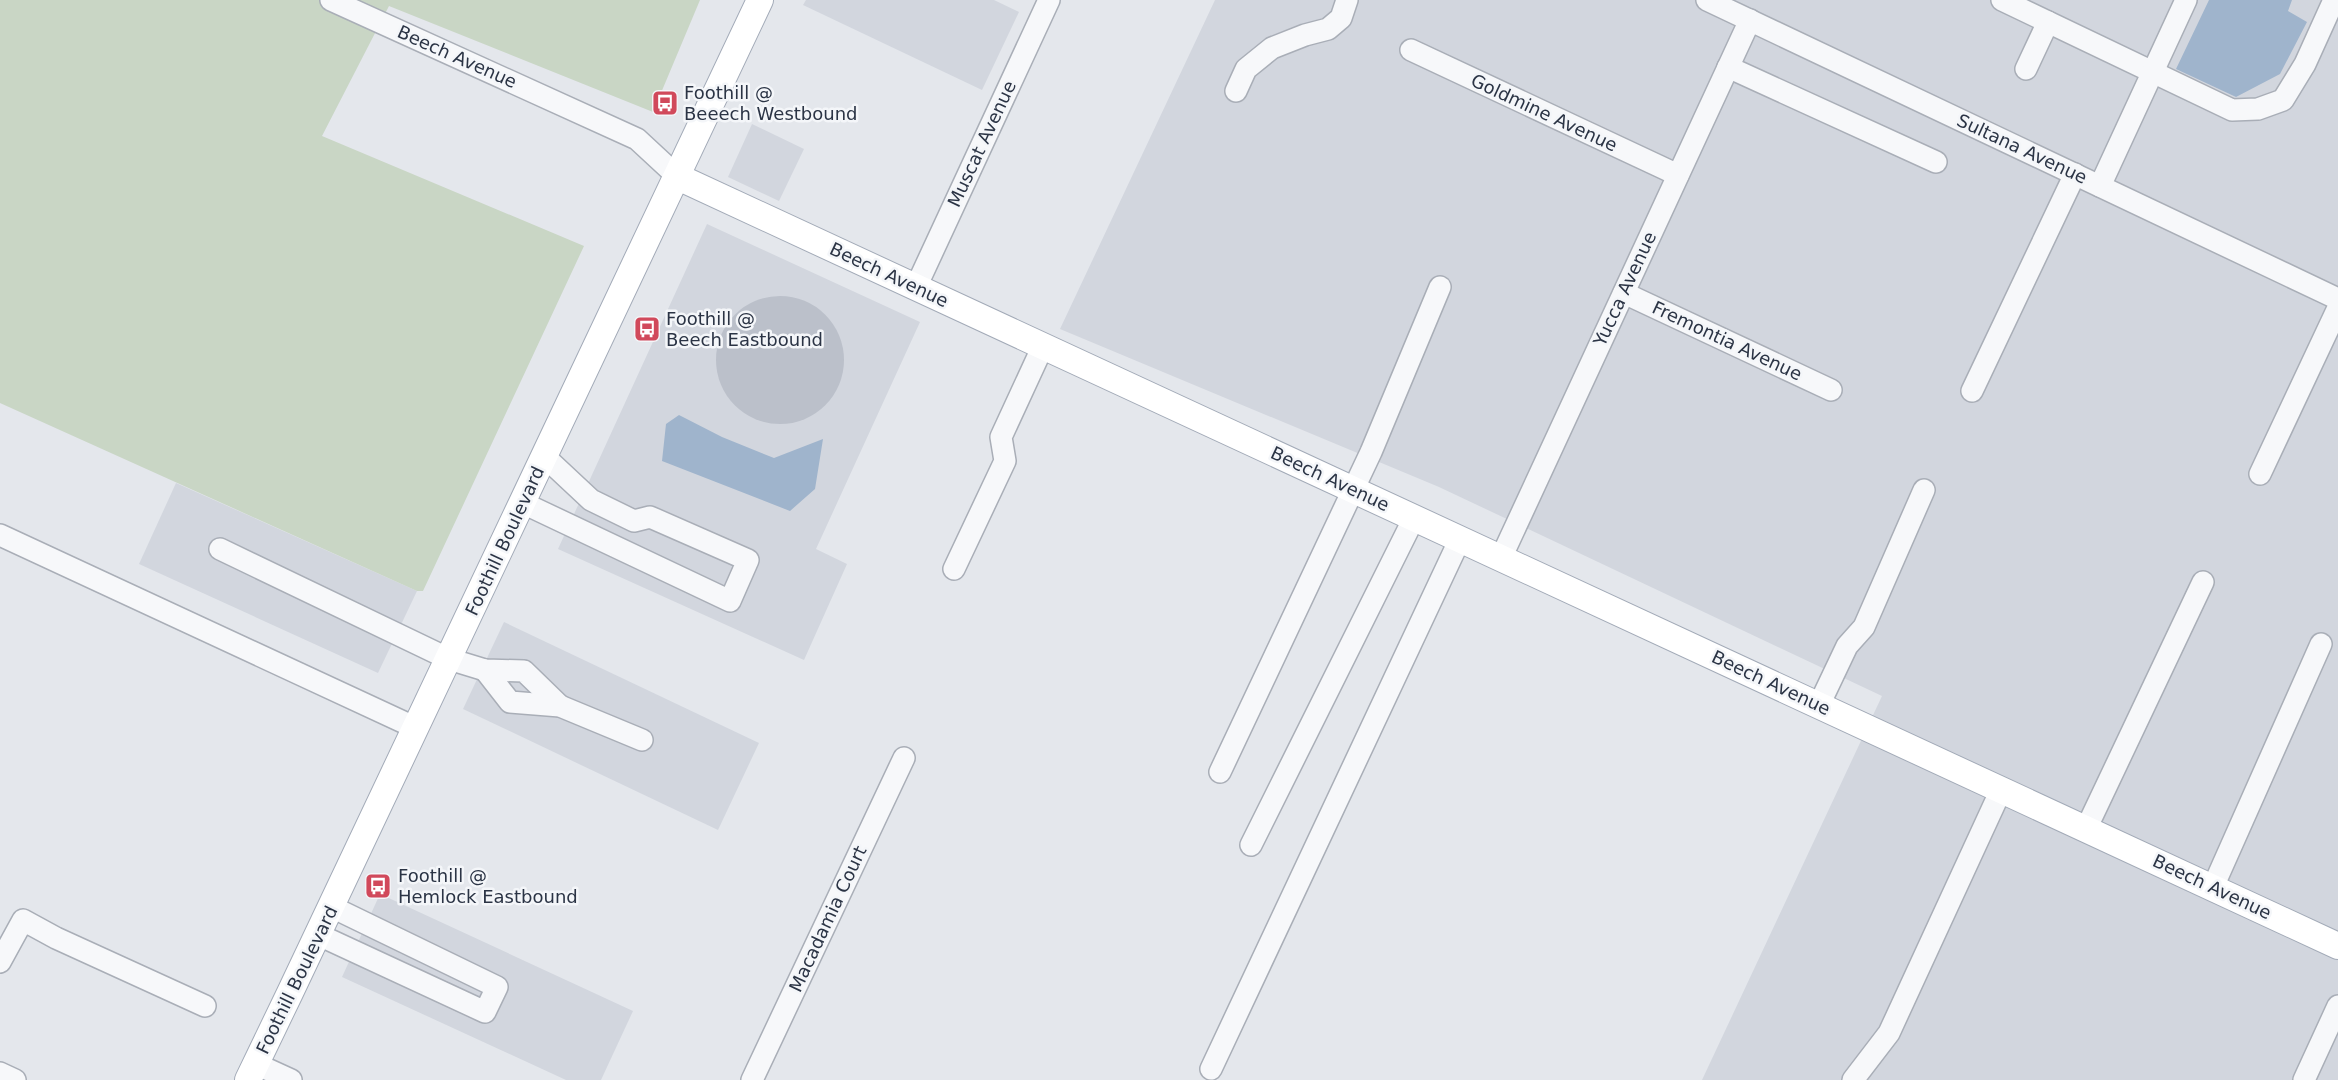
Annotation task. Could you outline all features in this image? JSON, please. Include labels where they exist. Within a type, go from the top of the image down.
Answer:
[{"type":"main road","name":"Foothill Boulevard","points":[[252,1072],[333,907],[760,0]]},
{"type":"main road","name":"Beech Avenue","points":[[678,177],[2338,945]]},
{"type":"street","name":"Beech Avenue","points":[[331,0],[637,139],[678,177]]},
{"type":"street","name":"Muscat Avenue","points":[[916,287],[1049,0]]},
{"type":"street","points":[[1236,91],[1246,69],[1272,48],[1305,34],[1328,29],[1341,18],[1347,0]]},
{"type":"street","name":"Sultana Avenue","points":[[1707,0],[2338,298]]},
{"type":"street","points":[[2002,0],[2232,110],[2258,110],[2283,100],[2305,64],[2334,0]]},
{"type":"street","points":[[2100,186],[2186,0]]},
{"type":"street","name":"Yucca Avenue","points":[[1501,558],[1750,20]]},
{"type":"street","points":[[2026,69],[2048,22]]},
{"type":"street","name":"Goldmine Avenue","points":[[1411,50],[1678,175]]},
{"type":"street","points":[[1728,68],[1936,162]]},
{"type":"street","points":[[1972,391],[2075,174]]},
{"type":"street","points":[[1220,772],[1371,452],[1440,287]]},
{"type":"street","name":"Fremontia Avenue","points":[[1624,293],[1831,390]]},
{"type":"street","points":[[2260,474],[2338,308]]},
{"type":"street","points":[[954,569],[1005,461],[1001,436],[1043,346]]},
{"type":"street","points":[[523,503],[730,601],[748,560],[650,517],[633,521],[591,500],[545,457]]},
{"type":"street","points":[[1819,705],[1847,646],[1864,627],[1924,490]]},
{"type":"street","points":[[1251,844],[1414,518]]},
{"type":"street","points":[[0,535],[416,728]]},
{"type":"street","points":[[1210,1069],[1460,539]]},
{"type":"street","points":[[220,549],[449,659],[485,670],[524,671],[560,706]]},
{"type":"street","points":[[2086,829],[2203,582]]},
{"type":"street","points":[[2213,887],[2321,644]]},
{"type":"street","points":[[485,670],[510,702],[560,706],[642,740]]},
{"type":"street","name":"Macadamia Court","points":[[752,1080],[904,758]]},
{"type":"street","points":[[1868,1080],[2001,790]]},
{"type":"street","points":[[319,935],[485,1012],[489,1004],[497,987],[333,907]]},
{"type":"street","points":[[2,958],[23,920],[56,938],[205,1006]]},
{"type":"street","points":[[0,930],[2,958]]},
{"type":"street","points":[[2304,1080],[2338,1005]]},
{"type":"street","points":[[1854,1080],[1889,1033]]},
{"type":"street","points":[[252,1072],[291,1080]]},
{"type":"street","points":[[0,1073],[15,1080]]},
{"type":"shaded area","points":[[806,0],[994,0],[1019,12],[982,90],[803,5]]},
{"type":"shaded area","points":[[1215,0],[2338,0],[2338,1080],[1702,1080],[1882,696],[1439,487],[1060,329]]},
{"type":"shaded area","points":[[752,124],[804,149],[779,201],[728,177]]},
{"type":"shaded area","points":[[707,224],[920,322],[816,549],[847,564],[804,660],[558,549]]},
{"type":"shaded area","points":[[176,483],[417,591],[378,673],[139,564]]},
{"type":"shaded area","points":[[504,622],[759,743],[718,830],[463,709]]},
{"type":"shaded area","points":[[380,894],[633,1011],[601,1080],[566,1080],[342,977]]},
{"type":"green space","points":[[0,0],[700,0],[653,112],[389,6],[322,136],[584,246],[423,591],[417,591],[0,403]]},
{"type":"water","points":[[2209,0],[2292,0],[2288,11],[2307,22],[2280,74],[2236,97],[2176,69]]},
{"type":"water","points":[[679,415],[722,437],[774,458],[823,439],[815,489],[790,511],[662,461],[666,424]]},
{"type":"building","points":[[780,296],[804,301],[825,315],[839,336],[844,360],[839,384],[825,405],[804,419],[780,424],[756,419],[735,405],[721,384],[716,360],[721,336],[735,315],[756,301]]},
{"type":"place","name":"Foothill @ Beeech Westbound","points":[[665,103]]},
{"type":"place","name":"Foothill @ Beech Eastbound","points":[[647,329]]},
{"type":"place","name":"Foothill @ Hemlock Eastbound","points":[[378,886]]}]
